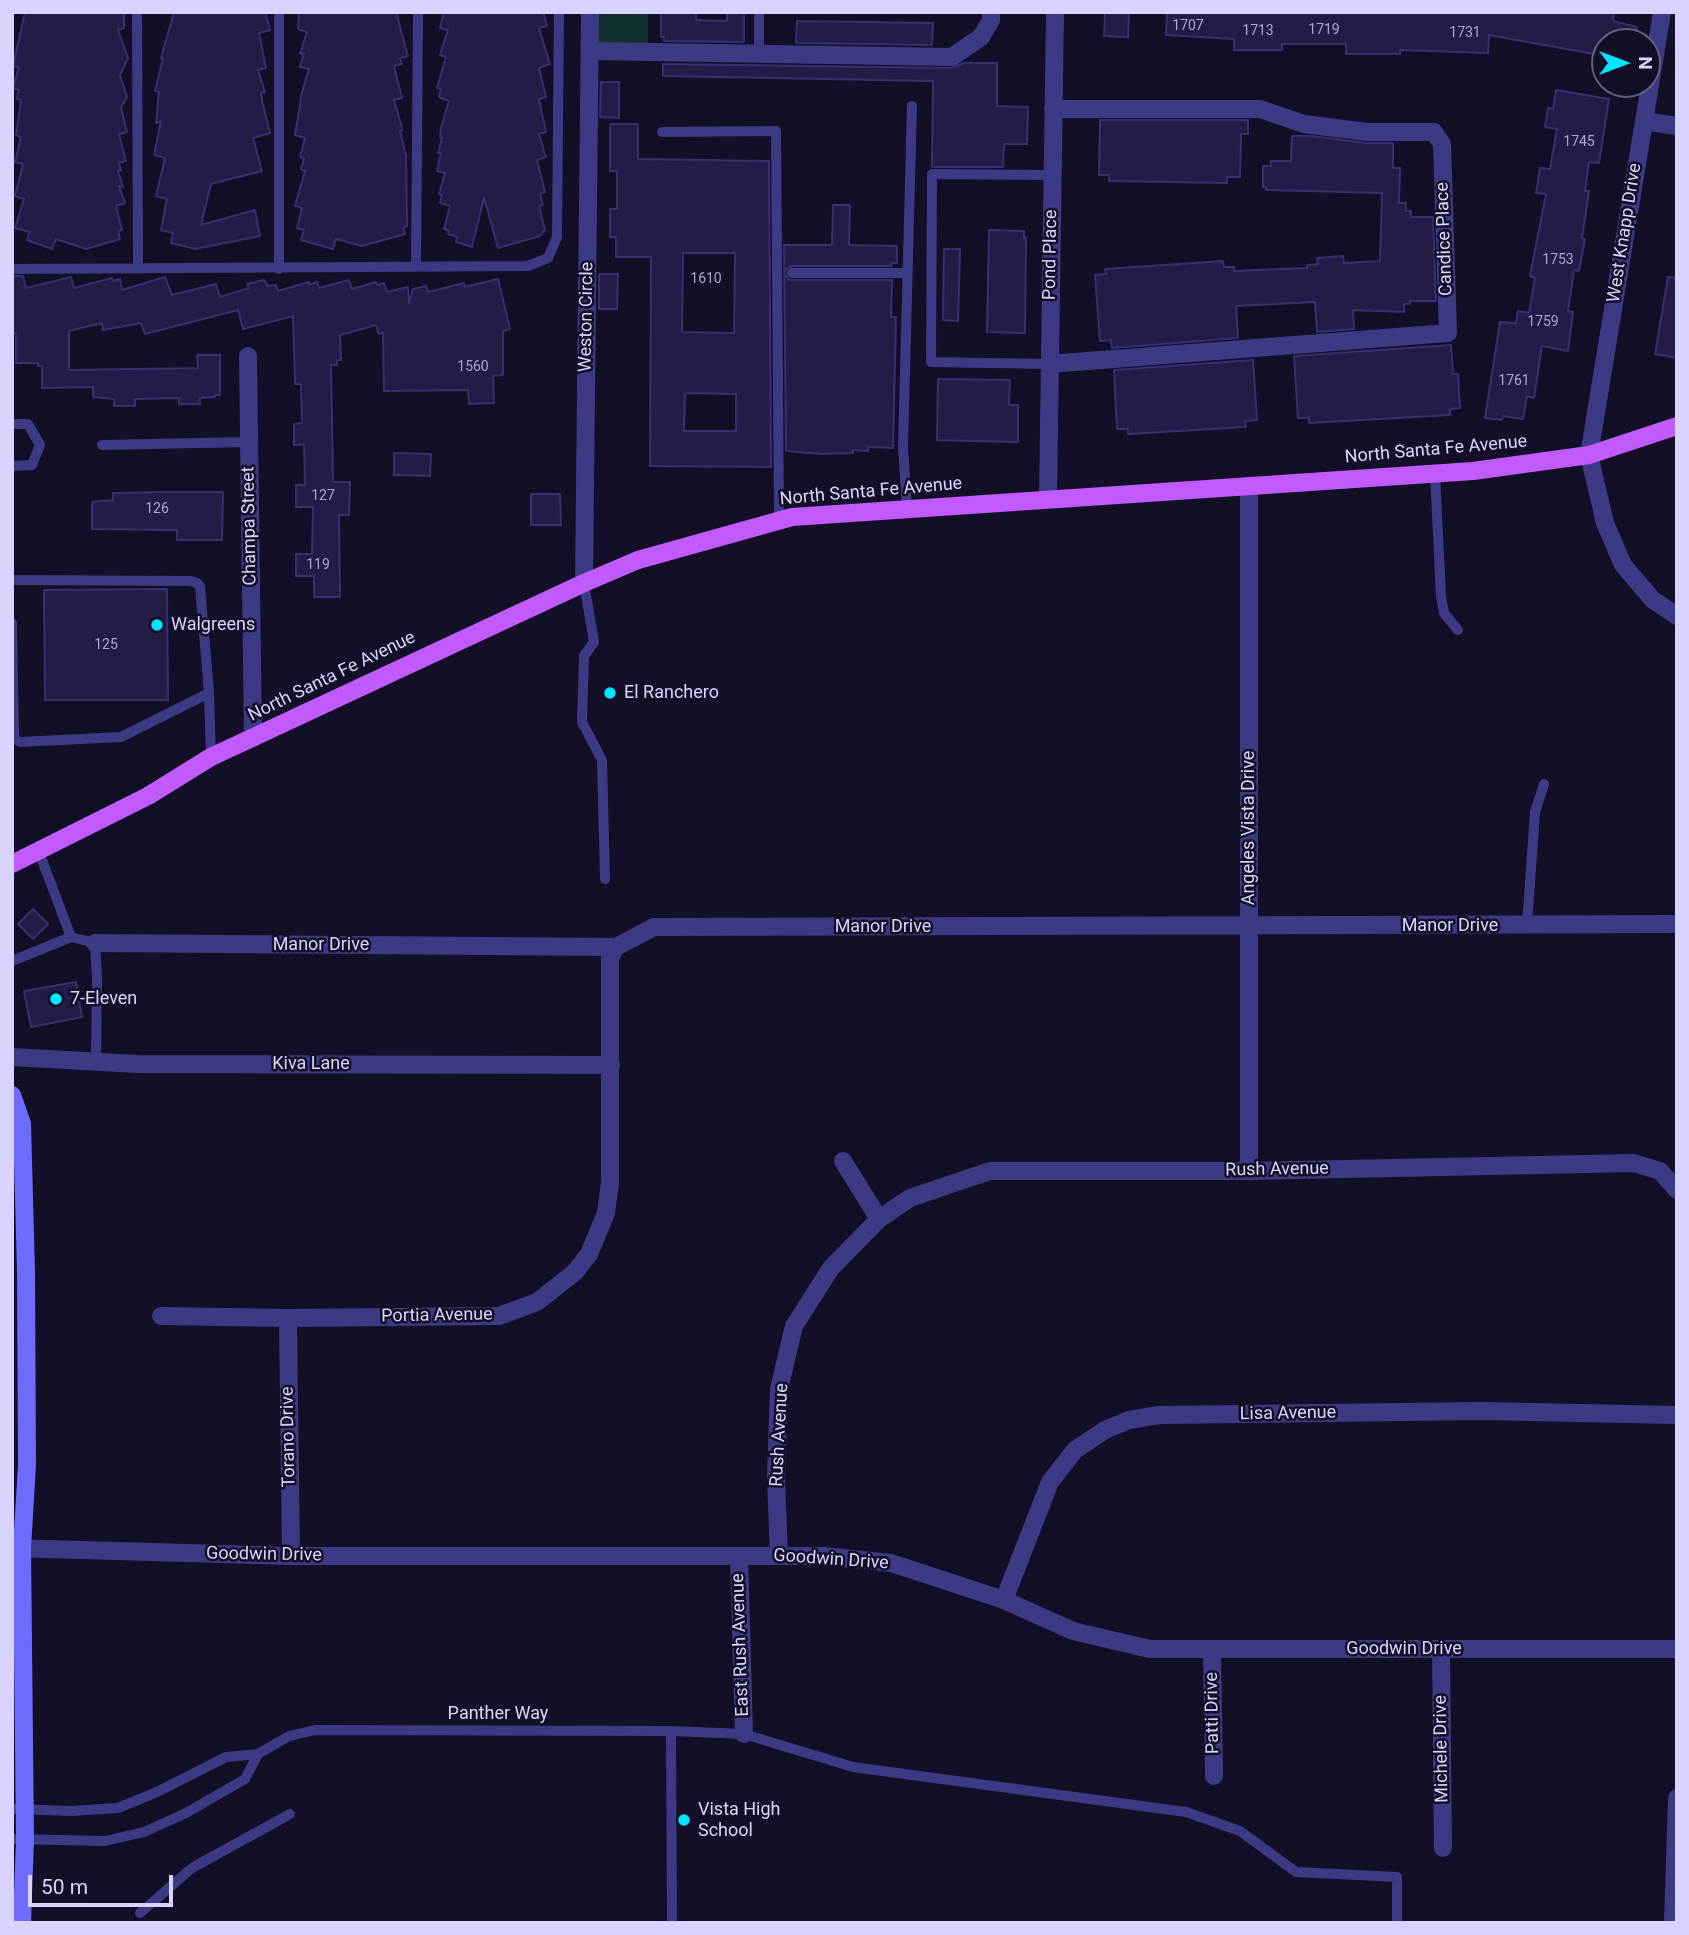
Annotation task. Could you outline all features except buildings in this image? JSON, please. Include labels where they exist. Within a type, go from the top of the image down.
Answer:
[{"type":"main road","name":"North Santa Fe Avenue","points":[[12,864],[148,796],[211,757],[584,583],[638,561],[779,520],[1048,498],[1473,471],[1588,455],[1677,426]]},
{"type":"main road","points":[[12,1095],[22,1124],[17,1548],[18,1839],[22,1923]]},
{"type":"street","name":"Weston Circle","points":[[584,583],[590,12]]},
{"type":"street","points":[[591,51],[952,57],[981,37],[991,20],[991,12]]},
{"type":"street","name":"Pond Place","points":[[1048,498],[1055,12]]},
{"type":"street","name":"West Knapp Drive","points":[[1588,455],[1662,12]]},
{"type":"street","name":"Candice Place","points":[[1049,364],[1448,332],[1442,144],[1434,132],[1367,132],[1304,124],[1260,109],[1053,109]]},
{"type":"street","points":[[1644,121],[1677,126]]},
{"type":"street","name":"Champa Street","points":[[248,356],[253,738]]},
{"type":"street","points":[[1588,455],[1605,523],[1623,565],[1653,600],[1677,616]]},
{"type":"street","name":"Angeles Vista Drive","points":[[1249,486],[1249,1171]]},
{"type":"street","name":"Manor Drive","points":[[95,943],[616,947],[654,927],[1677,924]]},
{"type":"street","name":"Portia Avenue","points":[[161,1316],[499,1316],[537,1301],[575,1272],[589,1254],[606,1213],[610,1184],[610,958],[616,947]]},
{"type":"street","name":"Kiva Lane","points":[[12,1057],[151,1064],[611,1065]]},
{"type":"street","points":[[843,1161],[879,1219]]},
{"type":"street","name":"Rush Avenue","points":[[779,1556],[776,1478],[779,1389],[794,1326],[831,1268],[879,1219],[910,1198],[990,1171],[1249,1171],[1634,1163],[1660,1171],[1677,1190]]},
{"type":"street","name":"Torano Drive","points":[[288,1318],[291,1556]]},
{"type":"street","name":"Lisa Avenue","points":[[1004,1600],[1050,1482],[1075,1450],[1105,1430],[1129,1420],[1159,1415],[1483,1411],[1677,1415]]},
{"type":"street","name":"Goodwin Drive","points":[[17,1548],[291,1556],[824,1556],[891,1563],[1004,1600],[1073,1631],[1150,1649],[1677,1649]]},
{"type":"street","name":"East Rush Avenue","points":[[739,1556],[744,1734]]},
{"type":"street","name":"Patti Drive","points":[[1212,1649],[1214,1776]]},
{"type":"street","name":"Michele Drive","points":[[1441,1649],[1443,1848]]},
{"type":"street","points":[[1673,1923],[1677,1798]]},
{"type":"lane","points":[[137,12],[138,268]]},
{"type":"lane","points":[[279,12],[279,268]]},
{"type":"lane","points":[[416,266],[418,12]]},
{"type":"lane","points":[[12,268],[528,266],[548,258],[557,237],[559,12]]},
{"type":"lane","points":[[759,12],[760,54]]},
{"type":"lane","points":[[907,509],[903,447],[912,106]]},
{"type":"lane","points":[[662,132],[776,131],[779,520]]},
{"type":"lane","points":[[1049,364],[931,362],[932,174],[1052,175]]},
{"type":"lane","points":[[792,273],[907,273]]},
{"type":"lane","points":[[12,424],[28,424],[40,445],[32,465],[12,466]]},
{"type":"lane","points":[[102,445],[249,442]]},
{"type":"lane","points":[[1435,474],[1441,596],[1444,613],[1458,630]]},
{"type":"lane","points":[[12,580],[197,583],[200,586],[209,693],[211,757]]},
{"type":"lane","points":[[584,583],[594,642],[584,656],[582,722],[602,760],[605,879]]},
{"type":"lane","points":[[12,623],[14,733],[15,739],[20,742],[121,737],[209,693]]},
{"type":"lane","points":[[1527,925],[1535,812],[1544,783]]},
{"type":"lane","points":[[39,852],[71,937]]},
{"type":"lane","points":[[12,961],[71,937],[95,943],[96,1061]]},
{"type":"lane","name":"Panther Way","points":[[18,1809],[71,1811],[118,1808],[157,1792],[226,1757],[258,1754],[289,1736],[315,1730],[671,1731],[744,1734],[853,1768],[1186,1812],[1240,1831],[1296,1872],[1397,1877],[1397,1923]]},
{"type":"lane","points":[[671,1731],[671,1923]]},
{"type":"lane","name":"Panther Way","points":[[18,1839],[105,1841],[144,1832],[186,1813],[245,1779],[258,1754]]},
{"type":"lane","points":[[140,1913],[192,1868],[290,1814]]},
{"type":"green space","points":[[581,12],[648,12],[648,45],[581,44]]},
{"type":"place","name":"Walgreens","points":[[157,625]]},
{"type":"place","name":"El Ranchero","points":[[610,693]]},
{"type":"place","name":"7-Eleven","points":[[56,999]]},
{"type":"place","name":"Vista High School","points":[[684,1820]]}]
